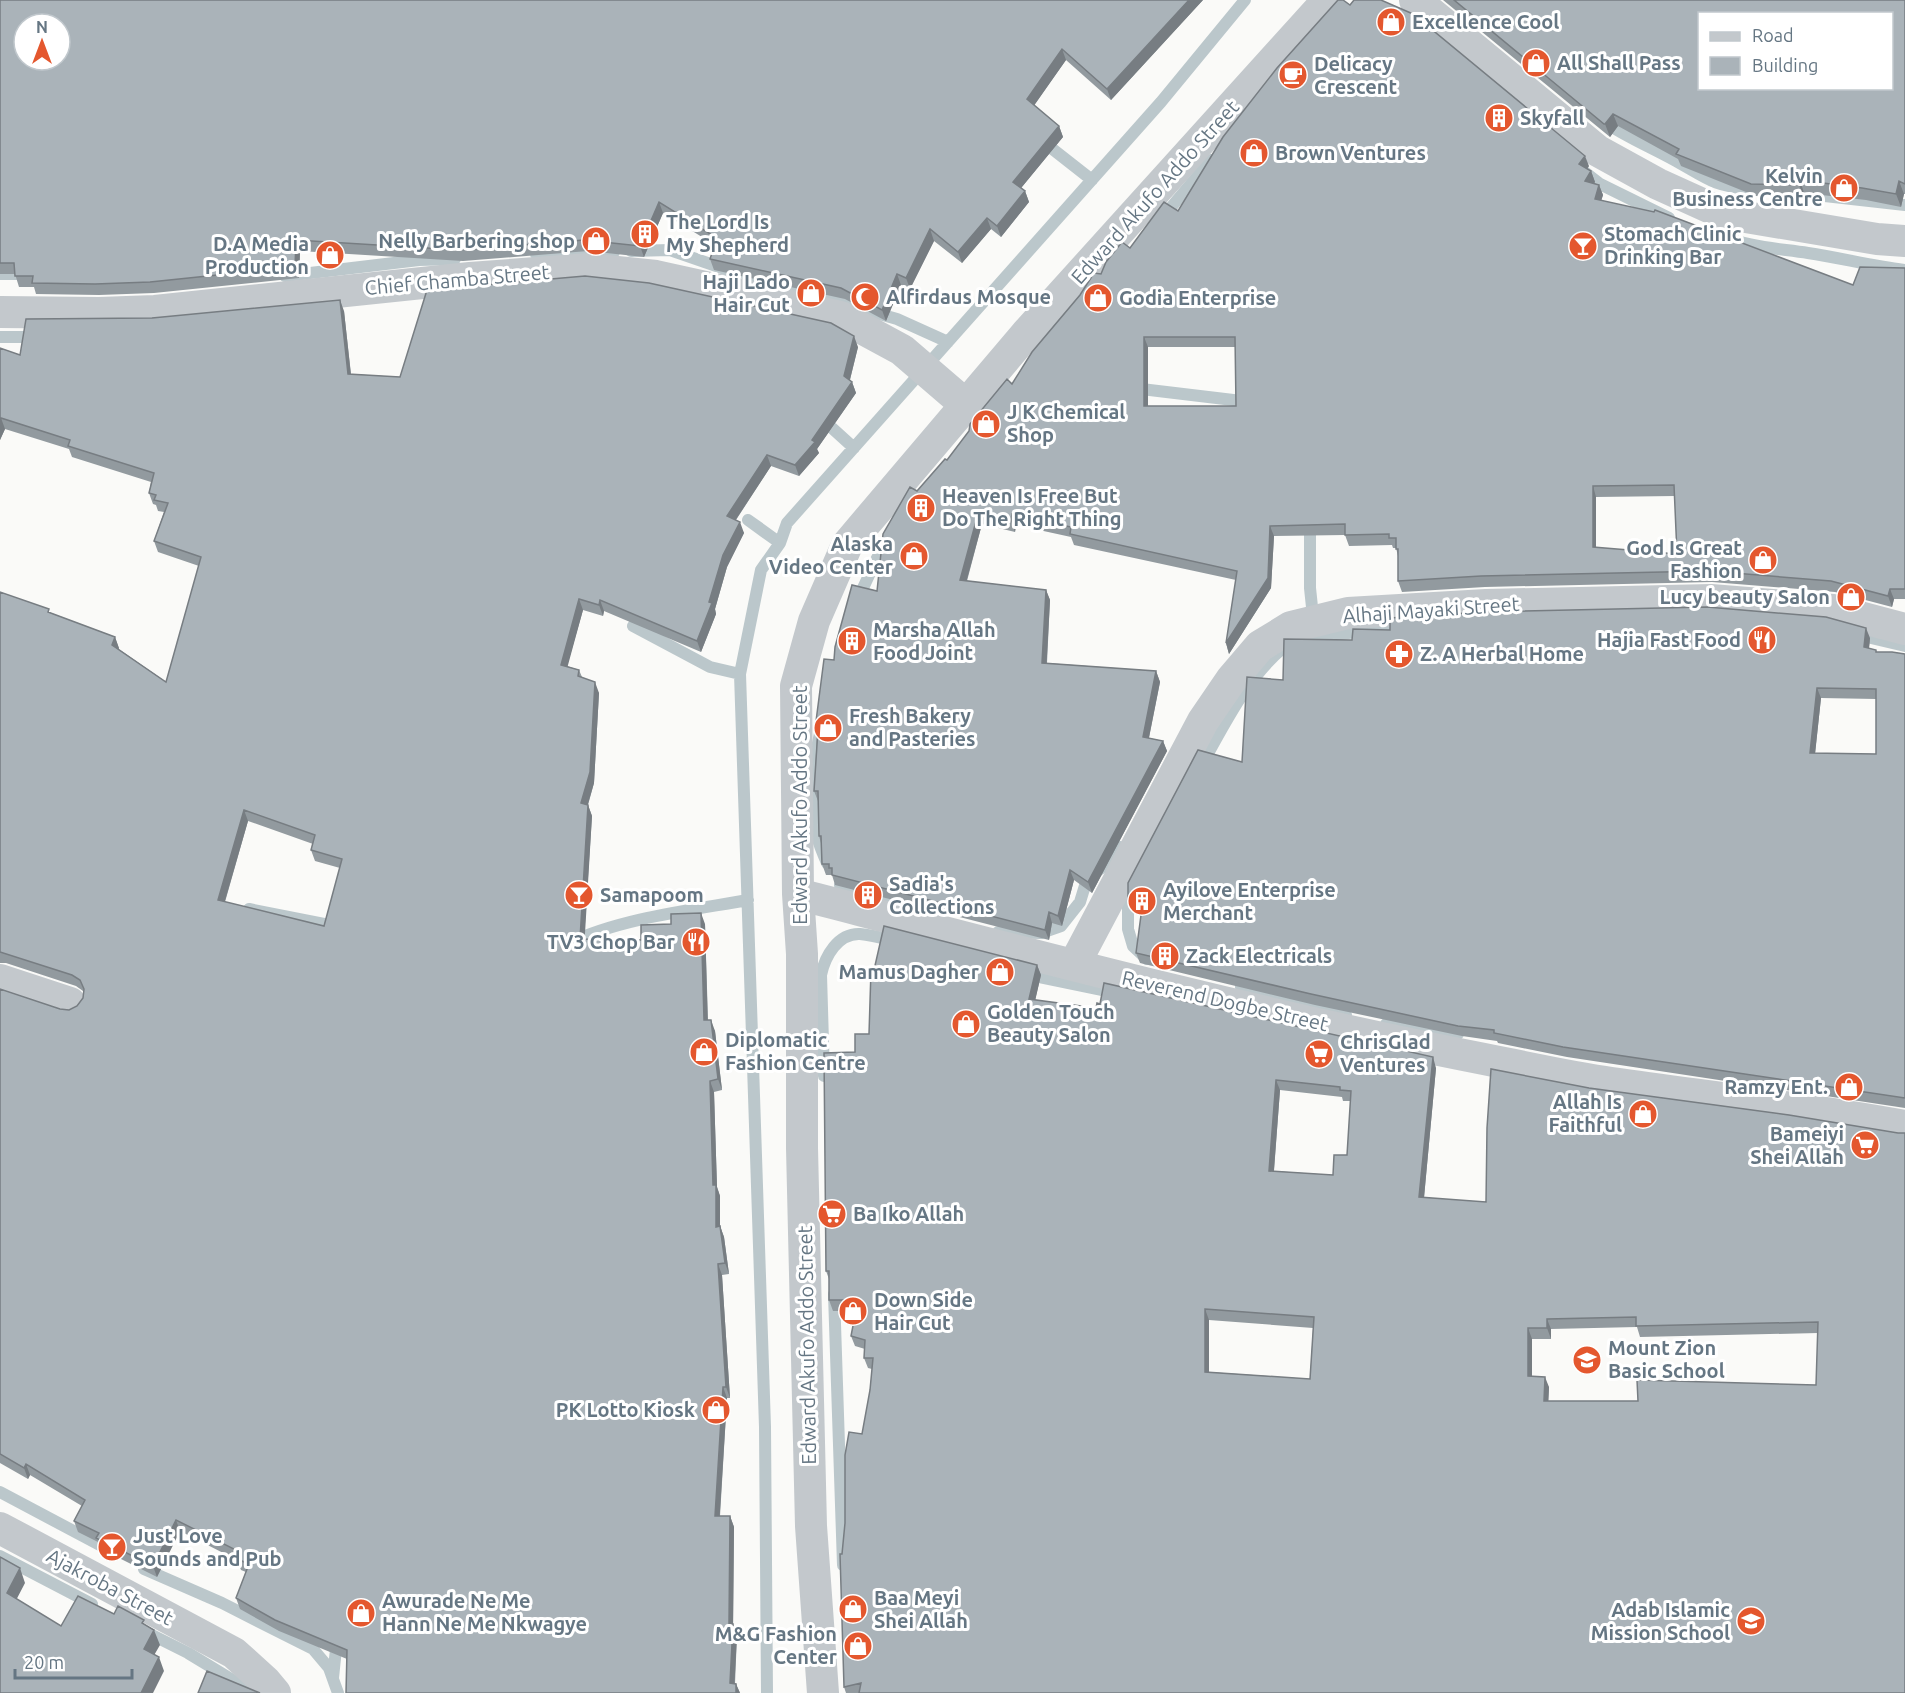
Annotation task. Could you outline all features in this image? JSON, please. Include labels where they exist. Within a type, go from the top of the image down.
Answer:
[{"type":"street","name":"Edward Akufo Addo Street","points":[[823,1693],[811,1526],[802,1148],[802,954],[798,894],[796,686],[814,621],[847,544],[1026,334],[1328,0]]},
{"type":"street","points":[[1415,0],[1598,151],[1658,184],[1722,213],[1877,239],[1905,241]]},
{"type":"street","name":"Chief Chamba Street","points":[[0,312],[155,311],[470,278],[589,269],[656,276],[841,317],[902,350],[966,405]]},
{"type":"street","name":"Alhaji Mayaki Street","points":[[1074,965],[1203,721],[1231,680],[1260,646],[1291,627],[1348,613],[1486,605],[1711,600],[1833,610],[1905,629]]},
{"type":"street","name":"Reverend Dogbe Street","points":[[798,894],[1290,1018],[1482,1059],[1609,1083],[1796,1108],[1905,1126]]},
{"type":"street","points":[[0,980],[70,1004]]},
{"type":"street","name":"Ajakroba Street","points":[[0,1528],[234,1653],[275,1693]]},
{"type":"building","points":[[0,0],[1189,0],[1107,89],[1062,49],[1027,99],[1059,126],[1013,182],[1025,191],[997,226],[987,218],[958,252],[930,229],[906,278],[897,274],[882,310],[841,288],[710,259],[717,238],[659,202],[640,246],[584,240],[459,250],[296,240],[295,267],[150,282],[95,284],[32,283],[33,276],[15,276],[14,263],[0,263]]},
{"type":"building","points":[[1338,0],[1343,0],[1350,5],[1354,0],[1381,0],[1413,14],[1585,156],[1579,164],[1591,171],[1585,181],[1599,185],[1595,199],[1654,212],[1655,210],[1853,285],[1860,267],[1905,268],[1905,589],[1890,589],[1888,596],[1831,581],[1709,571],[1481,576],[1398,581],[1396,538],[1389,538],[1389,534],[1345,535],[1345,524],[1270,526],[1268,578],[1226,643],[1237,571],[1070,534],[1071,527],[1012,514],[1011,521],[978,514],[960,580],[1046,590],[1042,663],[1156,671],[1143,737],[1163,741],[1088,882],[1070,870],[1058,916],[1049,912],[1045,930],[832,875],[832,868],[829,868],[829,864],[822,864],[818,791],[814,791],[818,729],[815,729],[824,659],[834,660],[835,647],[852,585],[877,591],[883,534],[910,487],[917,491],[945,459],[947,460],[969,431],[970,424],[1007,379],[1012,384],[1032,352],[1080,295],[1094,273],[1101,274],[1106,262],[1122,242],[1130,248],[1164,202],[1178,211],[1223,137],[1277,68]],"holes":[[[1144,337],[1235,337],[1236,406],[1144,406]],[[1674,485],[1677,554],[1593,547],[1593,486]]]},
{"type":"building","points":[[1454,0],[1905,0],[1905,184],[1899,181],[1896,194],[1800,180],[1799,185],[1751,184],[1676,154],[1679,149],[1613,114],[1605,124]]},
{"type":"building","points":[[585,276],[649,283],[831,323],[854,336],[844,376],[852,382],[812,440],[815,442],[795,465],[767,455],[727,516],[740,522],[723,555],[709,602],[712,603],[697,641],[600,600],[599,605],[579,599],[561,665],[579,670],[578,676],[595,682],[590,772],[581,803],[588,805],[580,939],[641,940],[641,925],[671,924],[671,914],[701,913],[704,1020],[711,1020],[718,1079],[710,1081],[713,1185],[716,1185],[716,1227],[720,1226],[725,1263],[718,1264],[726,1387],[723,1387],[715,1516],[730,1516],[729,1624],[733,1624],[730,1683],[736,1684],[736,1693],[346,1693],[347,1650],[275,1620],[236,1598],[249,1564],[237,1559],[240,1552],[176,1520],[153,1566],[96,1538],[99,1533],[74,1521],[85,1500],[26,1464],[24,1468],[0,1454],[0,989],[69,1010],[77,1006],[83,998],[84,989],[80,980],[72,975],[0,952],[0,592],[49,609],[48,612],[115,637],[112,645],[166,682],[201,557],[154,541],[168,503],[154,500],[156,495],[149,493],[154,473],[68,446],[70,440],[1,418],[0,421],[0,348],[20,355],[26,319],[152,318],[340,300],[348,374],[400,377],[427,290]],"holes":[[[244,810],[315,835],[311,850],[342,859],[324,926],[218,900]]]},
{"type":"building","points":[[1707,607],[1826,617],[1866,628],[1864,647],[1876,650],[1876,652],[1905,654],[1905,1098],[1563,1047],[1494,1033],[1494,1030],[1458,1026],[1311,994],[1136,953],[1143,900],[1128,900],[1128,883],[1198,750],[1242,762],[1247,677],[1283,680],[1284,639],[1352,640],[1353,629],[1390,630],[1390,618],[1483,612]],"holes":[[[1817,688],[1876,689],[1876,754],[1810,753]]]},
{"type":"building","points":[[884,926],[1037,965],[1029,999],[1096,1008],[1097,1003],[1100,1004],[1104,983],[1433,1057],[1419,1197],[1486,1202],[1491,1069],[1589,1088],[1905,1133],[1905,1693],[859,1693],[861,1683],[844,1687],[840,1554],[842,1554],[845,1523],[845,1455],[849,1432],[862,1434],[873,1358],[864,1358],[865,1340],[851,1336],[858,1300],[829,1300],[829,1271],[826,1271],[824,1053],[855,1052],[855,1034],[869,1034],[871,970],[874,970]],"holes":[[[1276,1080],[1340,1087],[1340,1090],[1351,1091],[1347,1155],[1334,1155],[1333,1175],[1269,1171]],[[1205,1309],[1314,1317],[1310,1379],[1205,1372]],[[1636,1317],[1636,1326],[1818,1322],[1816,1385],[1637,1380],[1638,1401],[1544,1401],[1545,1377],[1528,1376],[1528,1328],[1547,1328],[1547,1319]]]},
{"type":"building","points":[[0,1557],[20,1568],[7,1593],[61,1626],[78,1596],[114,1614],[118,1606],[144,1620],[142,1623],[154,1630],[144,1649],[159,1657],[141,1693],[0,1693]]},
{"type":"building","points":[[207,1671],[260,1693],[198,1693]]},
{"type":"waterway","points":[[767,1693],[765,1427],[740,674],[761,570],[780,543],[787,523],[1161,102],[1245,0]]},
{"type":"waterway","points":[[1603,121],[1710,180],[1726,186],[1748,189]]},
{"type":"waterway","points":[[1041,140],[1092,180]]},
{"type":"waterway","points":[[1162,218],[1211,160]]},
{"type":"waterway","points":[[1582,170],[1600,184],[1669,218]]},
{"type":"waterway","points":[[1789,192],[1905,205]]},
{"type":"waterway","points":[[1730,239],[1759,246],[1905,270]]},
{"type":"waterway","points":[[631,251],[670,250],[725,269]]},
{"type":"waterway","points":[[536,254],[614,252]]},
{"type":"waterway","points":[[285,276],[419,260],[455,259]]},
{"type":"waterway","points":[[0,274],[23,274]]},
{"type":"waterway","points":[[747,276],[897,319],[948,342]]},
{"type":"waterway","points":[[0,337],[38,337]]},
{"type":"waterway","points":[[1133,388],[1250,402]]},
{"type":"waterway","points":[[832,428],[854,448]]},
{"type":"waterway","points":[[748,520],[780,543]]},
{"type":"waterway","points":[[1310,521],[1312,607]]},
{"type":"waterway","points":[[857,601],[877,558],[889,540]]},
{"type":"waterway","points":[[633,626],[710,667],[740,674]]},
{"type":"waterway","points":[[1307,638],[1406,626]]},
{"type":"waterway","points":[[1854,634],[1905,646]]},
{"type":"waterway","points":[[1201,766],[1247,688],[1283,648]]},
{"type":"waterway","points":[[820,733],[814,771],[813,798],[818,839],[827,863]]},
{"type":"waterway","points":[[998,932],[1041,933],[1061,926],[1080,902],[1087,879],[1113,859],[1120,847]]},
{"type":"waterway","points":[[1135,883],[1128,896],[1128,929],[1133,946],[1147,959]]},
{"type":"waterway","points":[[840,885],[888,903]]},
{"type":"waterway","points":[[569,943],[589,934],[634,921],[748,900]]},
{"type":"waterway","points":[[249,909],[324,924],[336,936]]},
{"type":"waterway","points":[[824,1076],[821,975],[829,953],[845,937],[852,935],[869,935],[898,942]]},
{"type":"waterway","points":[[1025,974],[1117,993]]},
{"type":"waterway","points":[[1241,987],[1346,1015]]},
{"type":"waterway","points":[[1386,1024],[1458,1034]]},
{"type":"waterway","points":[[834,1294],[843,1565]]},
{"type":"waterway","points":[[0,1492],[113,1552]]},
{"type":"waterway","points":[[0,1556],[92,1604]]},
{"type":"waterway","points":[[144,1569],[222,1603],[313,1649],[329,1668],[338,1693]]},
{"type":"waterway","points":[[142,1630],[188,1653],[254,1693]]},
{"type":"waterway","points":[[333,1678],[337,1639]]},
{"type":"place","name":"Excellence Cool","points":[[1391,22]]},
{"type":"place","name":"All Shall Pass","points":[[1536,63]]},
{"type":"place","name":"Delicacy Crescent","points":[[1293,75]]},
{"type":"place","name":"Skyfall","points":[[1499,118]]},
{"type":"place","name":"Brown Ventures","points":[[1254,153]]},
{"type":"place","name":"Kelvin Business Centre","points":[[1844,188]]},
{"type":"place","name":"The Lord Is My Shepherd","points":[[645,234]]},
{"type":"place","name":"Nelly Barbering shop","points":[[596,241]]},
{"type":"place","name":"Stomach Clinic Drinking Bar","points":[[1583,246]]},
{"type":"place","name":"D.A Media Production","points":[[330,255]]},
{"type":"place","name":"Haji Lado Hair Cut","points":[[811,293]]},
{"type":"place","name":"Alfirdaus Mosque","points":[[865,297]]},
{"type":"place","name":"Godia Enterprise","points":[[1098,298]]},
{"type":"place","name":"J K Chemical Shop","points":[[986,424]]},
{"type":"place","name":"Heaven Is Free But Do The Right Thing","points":[[921,508]]},
{"type":"place","name":"Alaska Video Center","points":[[914,556]]},
{"type":"place","name":"God Is Great Fashion","points":[[1763,560]]},
{"type":"place","name":"Lucy beauty Salon","points":[[1851,597]]},
{"type":"place","name":"Hajia Fast Food","points":[[1762,640]]},
{"type":"place","name":"Marsha Allah Food Joint","points":[[852,641]]},
{"type":"place","name":"Z. A Herbal Home","points":[[1399,654]]},
{"type":"place","name":"Fresh Bakery and Pasteries","points":[[828,728]]},
{"type":"place","name":"Samapoom","points":[[579,895]]},
{"type":"place","name":"Sadia's Collections","points":[[868,895]]},
{"type":"place","name":"Ayilove Enterprise Merchant","points":[[1142,901]]},
{"type":"place","name":"TV3 Chop Bar","points":[[696,942]]},
{"type":"place","name":"Zack Electricals","points":[[1165,956]]},
{"type":"place","name":"Mamus Dagher","points":[[1000,972]]},
{"type":"place","name":"Golden Touch Beauty Salon","points":[[966,1024]]},
{"type":"place","name":"Diplomatic Fashion Centre","points":[[704,1052]]},
{"type":"place","name":"ChrisGlad Ventures","points":[[1319,1054]]},
{"type":"place","name":"Ramzy Ent.","points":[[1849,1087]]},
{"type":"place","name":"Allah Is Faithful","points":[[1643,1114]]},
{"type":"place","name":"Bameiyi Shei Allah","points":[[1865,1145]]},
{"type":"place","name":"Ba Iko Allah","points":[[832,1214]]},
{"type":"place","name":"Down Side Hair Cut","points":[[853,1311]]},
{"type":"place","name":"Mount Zion Basic School","points":[[1587,1360]]},
{"type":"place","name":"PK Lotto Kiosk","points":[[716,1410]]},
{"type":"place","name":"Just Love Sounds and Pub","points":[[112,1547]]},
{"type":"place","name":"Baa Meyi Shei Allah","points":[[853,1609]]},
{"type":"place","name":"Awurade Ne Me Hann Ne Me Nkwagye","points":[[361,1613]]},
{"type":"place","name":"Adab Islamic Mission School","points":[[1751,1621]]},
{"type":"place","name":"M&G Fashion Center","points":[[858,1646]]}]
